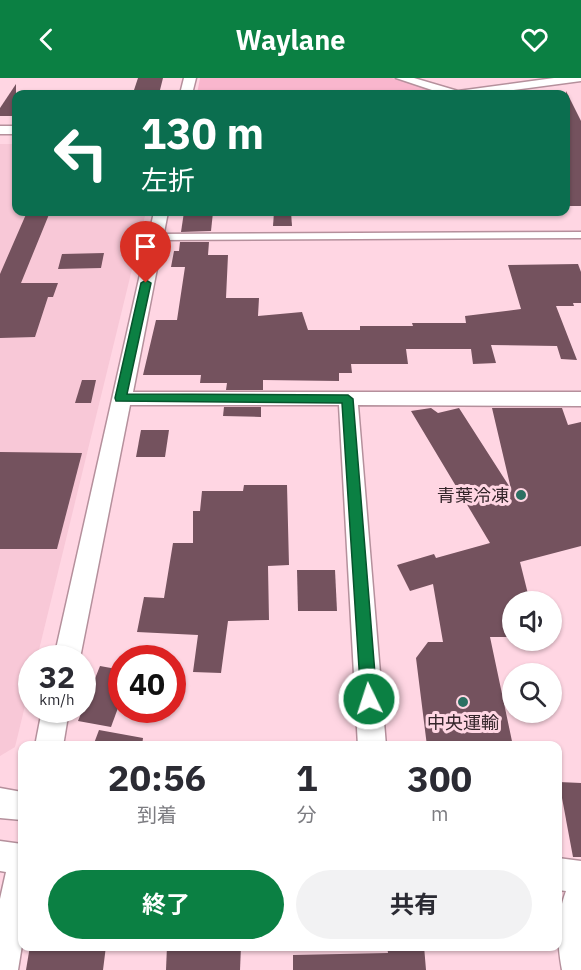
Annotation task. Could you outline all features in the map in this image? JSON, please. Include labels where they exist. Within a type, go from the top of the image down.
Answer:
[{"type":"street","points":[[402,78],[442,90]]},
{"type":"street","points":[[491,90],[567,80],[580,86]]},
{"type":"street","points":[[556,90],[580,86]]},
{"type":"street","points":[[70,645],[160,216]]},
{"type":"street","points":[[156,237],[581,235]]},
{"type":"street","points":[[121,398],[581,399]]},
{"type":"street","points":[[348,399],[372,741]]},
{"type":"street","points":[[50,741],[53,723]]},
{"type":"street","points":[[0,802],[18,805]]},
{"type":"street","points":[[0,856],[18,858]]},
{"type":"street","points":[[562,875],[581,877]]},
{"type":"street","points":[[1,970],[18,888]]},
{"type":"street","points":[[579,970],[570,927],[581,893]]},
{"type":"shaded area","points":[[200,78],[392,78],[427,89],[426,90],[198,90]]},
{"type":"shaded area","points":[[0,144],[12,144],[12,216],[145,216],[40,645],[18,645],[18,723],[21,723],[15,747],[0,756]]},
{"type":"building","points":[[138,78],[163,78],[160,90],[134,90]]},
{"type":"building","points":[[12,90],[12,116],[0,116],[0,108]]},
{"type":"building","points":[[570,99],[581,121],[581,206],[570,206]]},
{"type":"building","points":[[25,216],[48,216],[21,283],[58,283],[53,297],[48,297],[35,337],[0,338],[0,274]]},
{"type":"building","points":[[183,216],[213,216],[211,231],[181,232]]},
{"type":"building","points":[[274,216],[291,216],[292,226],[273,226]]},
{"type":"building","points":[[180,242],[209,242],[208,255],[228,255],[226,298],[259,298],[258,316],[302,312],[308,330],[360,330],[360,326],[413,326],[412,323],[466,323],[465,316],[521,309],[508,265],[578,264],[581,272],[581,303],[573,303],[574,306],[556,306],[577,360],[561,359],[557,346],[491,345],[496,363],[473,364],[471,349],[406,349],[408,364],[351,364],[352,373],[339,373],[339,381],[263,380],[263,390],[226,390],[227,383],[200,383],[201,375],[143,375],[156,320],[177,320],[185,267],[171,267],[174,251],[179,251]]},
{"type":"building","points":[[104,253],[101,268],[58,269],[62,254]]},
{"type":"building","points":[[82,380],[96,380],[91,403],[75,403]]},
{"type":"building","points":[[224,407],[261,407],[261,417],[223,416]]},
{"type":"building","points":[[431,408],[438,413],[459,408],[511,489],[492,408],[562,408],[568,425],[581,422],[581,546],[520,562],[527,591],[502,591],[502,637],[490,637],[502,694],[502,723],[508,723],[512,741],[426,741],[416,658],[428,642],[443,642],[433,584],[410,591],[397,565],[434,554],[436,558],[490,543],[411,411]]},
{"type":"building","points":[[141,430],[169,430],[165,457],[136,457]]},
{"type":"building","points":[[0,452],[82,453],[57,549],[0,549]]},
{"type":"building","points":[[244,485],[287,485],[289,565],[268,566],[269,620],[228,621],[221,673],[193,672],[198,635],[137,632],[144,597],[164,598],[173,543],[193,543],[193,511],[200,511],[202,491],[243,491]]},
{"type":"building","points":[[297,570],[335,570],[337,611],[298,611]]},
{"type":"building","points":[[100,666],[108,667],[108,723],[112,723],[111,727],[89,723],[96,723],[96,676]]},
{"type":"building","points":[[99,730],[143,738],[143,741],[95,741]]},
{"type":"building","points":[[562,782],[581,783],[581,857],[573,857],[562,798]]},
{"type":"building","points":[[29,951],[105,951],[103,970],[26,970]]},
{"type":"building","points":[[167,951],[241,951],[240,970],[166,970]]},
{"type":"building","points":[[388,951],[424,951],[426,970],[293,970],[293,955],[388,953]]},
{"type":"place","name":"青葉冷凍","points":[[521,495]]},
{"type":"place","name":"中央運輸","points":[[463,702]]},
{"type":"route","points":[[146,283],[121,398],[348,399],[369,699]]}]
